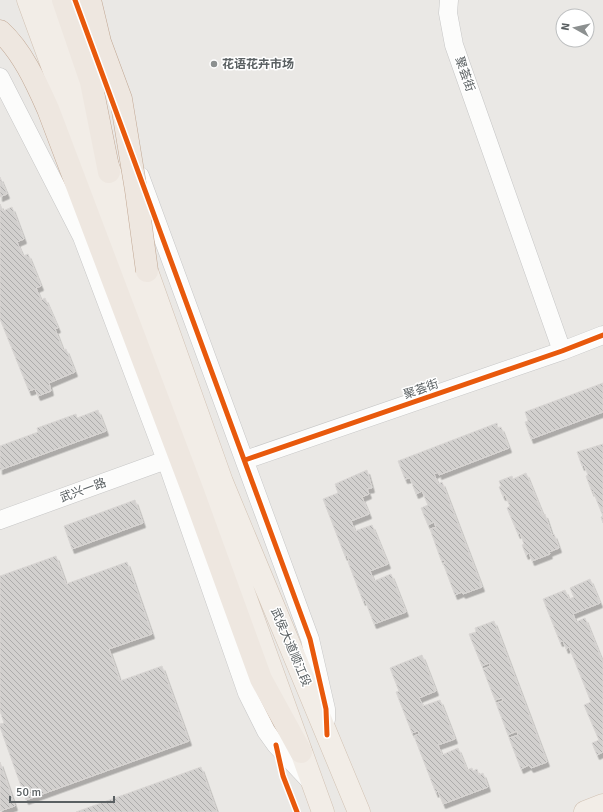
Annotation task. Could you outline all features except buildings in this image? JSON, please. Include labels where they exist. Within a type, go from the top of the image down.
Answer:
[{"type":"highway","points":[[76,1],[109,172]]},
{"type":"highway","points":[[76,1],[100,42],[121,99],[136,190],[147,271]]},
{"type":"highway","points":[[0,30],[17,50],[46,105],[207,488],[261,679],[301,752]]},
{"type":"highway","points":[[0,51],[46,105]]},
{"type":"main road","points":[[28,0],[207,488]]},
{"type":"main road","points":[[46,0],[147,271],[207,488]]},
{"type":"main road","name":"武侯大道顺江段","points":[[207,488],[327,735],[359,812]]},
{"type":"main road","points":[[301,752],[323,812]]},
{"type":"main road","points":[[585,812],[603,805]]},
{"type":"street","name":"聚荟街","points":[[449,0],[448,14],[454,45],[562,351]]},
{"type":"street","points":[[76,1],[310,638],[326,709],[327,735]]},
{"type":"street","points":[[0,77],[82,238],[166,460],[247,694],[266,731],[276,745],[313,784]]},
{"type":"street","name":"聚荟街","points":[[245,460],[562,351],[603,335]]},
{"type":"street","name":"武兴一路","points":[[0,520],[166,460]]},
{"type":"cycle path","points":[[75,0],[310,639],[326,709],[327,735]]},
{"type":"cycle path","points":[[245,460],[562,351],[603,335]]},
{"type":"cycle path","points":[[276,745],[283,776],[297,812]]},
{"type":"place","name":"花语花卉市场","points":[[214,64]]}]
